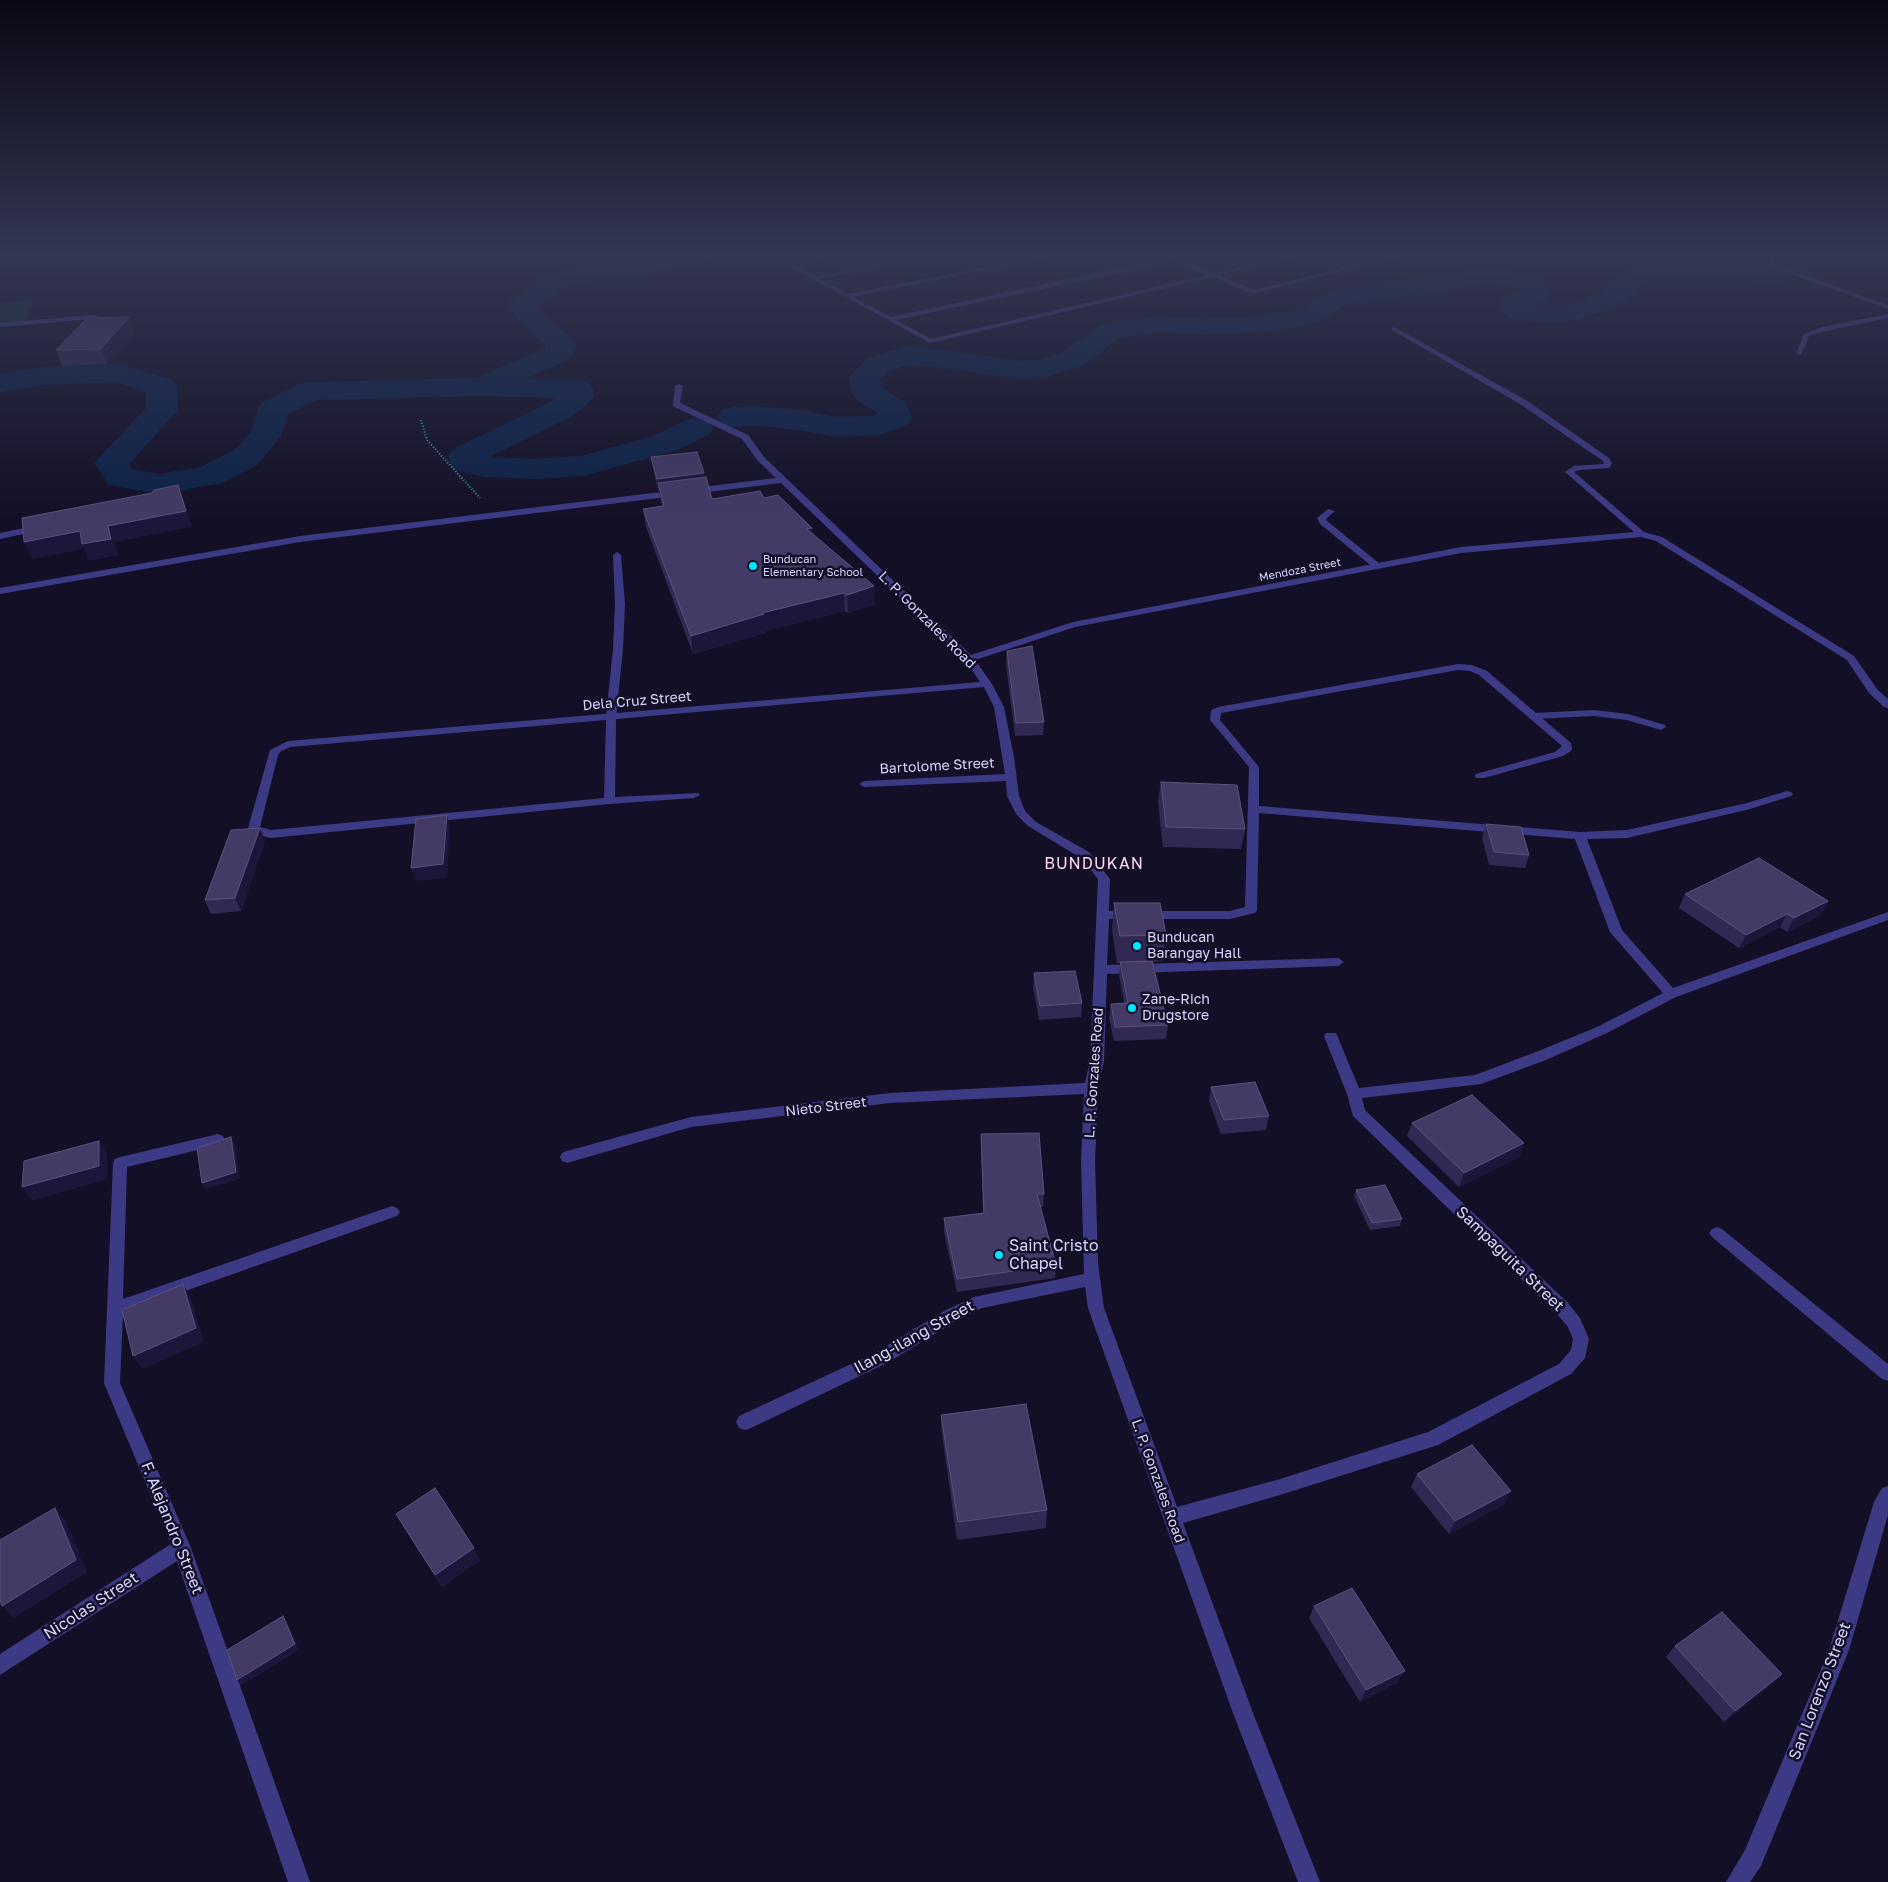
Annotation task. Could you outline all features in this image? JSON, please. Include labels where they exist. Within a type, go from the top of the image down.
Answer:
[{"type":"street","points":[[1420,344],[1522,402],[1606,460],[1608,464],[1606,466],[1577,468],[1570,472],[1641,534],[1659,539],[1851,658],[1873,691],[1888,705]]},
{"type":"street","points":[[1800,354],[1803,344]]},
{"type":"street","name":"L. P. Gonzales Road","points":[[679,386],[676,404],[745,437],[760,459],[969,659],[988,684],[999,707],[1013,796],[1020,812],[1032,824],[1085,855],[1104,879],[1097,1061],[1091,1088],[1088,1161],[1092,1279],[1096,1308],[1243,1713],[1309,1882]]},
{"type":"street","points":[[0,591],[300,539],[782,480]]},
{"type":"street","points":[[1331,511],[1321,518],[1324,522],[1378,566]]},
{"type":"street","points":[[0,536],[48,526]]},
{"type":"street","name":"Mendoza Street","points":[[969,659],[1073,625],[1461,550],[1641,534]]},
{"type":"street","points":[[616,555],[620,604],[618,649],[611,717],[609,801],[694,795]]},
{"type":"street","points":[[1102,915],[1230,915],[1251,910],[1254,767],[1215,720],[1214,712],[1218,710],[1465,667],[1483,673],[1567,745],[1564,752],[1480,776]]},
{"type":"street","name":"Dela Cruz Street","points":[[609,801],[264,834],[254,828],[275,750],[288,744],[988,684]]},
{"type":"street","points":[[1534,716],[1602,714],[1628,717],[1661,727]]},
{"type":"street","name":"Bartolome Street","points":[[864,784],[1011,777]]},
{"type":"street","points":[[1254,809],[1580,836],[1628,834],[1750,806],[1787,794]]},
{"type":"street","points":[[1580,836],[1616,932],[1671,994]]},
{"type":"street","points":[[1354,1094],[1476,1080],[1541,1056],[1602,1030],[1671,994],[1888,916]]},
{"type":"street","points":[[1100,970],[1338,962]]},
{"type":"street","name":"Sampaguita Street","points":[[1172,1517],[1280,1487],[1432,1439],[1565,1368],[1579,1353],[1581,1339],[1574,1323],[1562,1308],[1358,1112],[1354,1094],[1331,1036]]},
{"type":"street","name":"Nieto Street","points":[[567,1157],[691,1122],[890,1098],[1091,1088]]},
{"type":"street","name":"F. Alejandro Street","points":[[218,1140],[120,1163],[112,1382],[182,1548],[299,1882]]},
{"type":"street","points":[[116,1308],[392,1212]]},
{"type":"street","points":[[1717,1233],[1888,1374]]},
{"type":"street","name":"Ilang-ilang Street","points":[[745,1422],[881,1358],[950,1316],[980,1302],[1092,1279]]},
{"type":"street","name":"San Lorenzo Street","points":[[1737,1882],[1752,1858],[1838,1650],[1883,1502],[1888,1494]]},
{"type":"street","name":"Nicolas Street","points":[[0,1665],[182,1548]]},
{"type":"path","points":[[421,420],[427,440],[496,515]]},
{"type":"building","points":[[62,344],[106,344],[101,349],[56,350]]},
{"type":"building","points":[[697,452],[704,473],[657,479],[651,457]]},
{"type":"building","name":"Bunducan Elementary School","points":[[706,477],[712,499],[760,491],[764,498],[778,495],[812,528],[807,529],[874,586],[847,595],[844,593],[762,613],[764,614],[691,636],[643,509],[664,506],[658,483]]},
{"type":"building","points":[[178,485],[186,511],[108,526],[111,539],[82,544],[80,531],[24,542],[22,518],[152,493],[154,490]]},
{"type":"building","points":[[1032,646],[1044,722],[1016,723],[1007,651]]},
{"type":"building","points":[[1161,782],[1237,785],[1245,829],[1166,827]]},
{"type":"building","points":[[447,815],[443,864],[411,868],[416,819]]},
{"type":"building","points":[[1486,824],[1521,827],[1529,855],[1494,852]]},
{"type":"building","points":[[260,828],[235,898],[205,900],[231,830]]},
{"type":"building","points":[[1759,858],[1828,901],[1794,918],[1787,914],[1746,935],[1685,894]]},
{"type":"building","points":[[1114,903],[1160,903],[1166,935],[1120,936]]},
{"type":"building","points":[[1152,961],[1168,1025],[1115,1027],[1111,1004],[1128,1003],[1120,962]]},
{"type":"building","points":[[1075,971],[1082,1003],[1040,1006],[1034,973]]},
{"type":"building","points":[[1255,1082],[1269,1116],[1224,1120],[1211,1087]]},
{"type":"building","points":[[1472,1095],[1524,1143],[1464,1173],[1412,1123]]},
{"type":"building","points":[[1039,1133],[1044,1194],[1037,1194],[1056,1265],[957,1279],[944,1218],[984,1213],[981,1134]]},
{"type":"building","points":[[231,1137],[236,1172],[202,1183],[197,1148]]},
{"type":"building","points":[[99,1141],[99,1166],[22,1187],[24,1161]]},
{"type":"building","points":[[1385,1185],[1402,1219],[1372,1223],[1356,1190]]},
{"type":"building","points":[[183,1284],[196,1328],[133,1356],[122,1310]]},
{"type":"building","points":[[1026,1404],[1047,1510],[958,1522],[941,1415]]},
{"type":"building","points":[[1472,1445],[1511,1491],[1455,1521],[1417,1474]]},
{"type":"building","points":[[435,1488],[474,1548],[435,1575],[396,1514]]},
{"type":"building","points":[[55,1508],[76,1560],[2,1606],[0,1600],[0,1540]]},
{"type":"building","points":[[1352,1588],[1405,1671],[1366,1690],[1314,1606]]},
{"type":"building","points":[[1722,1612],[1782,1674],[1735,1711],[1675,1646]]},
{"type":"building","points":[[283,1616],[295,1644],[237,1680],[227,1650]]},
{"type":"waterway","points":[[493,381],[558,354],[561,344]]},
{"type":"waterway","points":[[733,417],[756,416],[800,420],[836,427],[879,425],[896,418],[893,408],[868,393],[864,377],[877,365],[905,356],[936,358],[1019,370],[1043,369],[1071,360],[1093,344]]},
{"type":"waterway","points":[[0,383],[46,376],[118,373],[162,387],[162,410],[111,463],[121,478],[159,484],[210,476],[245,458],[265,436],[274,409],[310,391],[479,387],[578,389],[578,396],[559,410],[465,456],[467,463],[486,467],[534,469],[583,466],[665,443],[698,427]]},
{"type":"place","name":"Bunducan Elementary School","points":[[753,566]]},
{"type":"place","name":"Bunducan Barangay Hall","points":[[1137,946]]},
{"type":"place","name":"Zane-Rich Drugstore","points":[[1132,1008]]},
{"type":"place","name":"Saint Cristo Chapel","points":[[999,1255]]},
{"type":"district","name":"BUNDUKAN","points":[[1094,864]]}]
